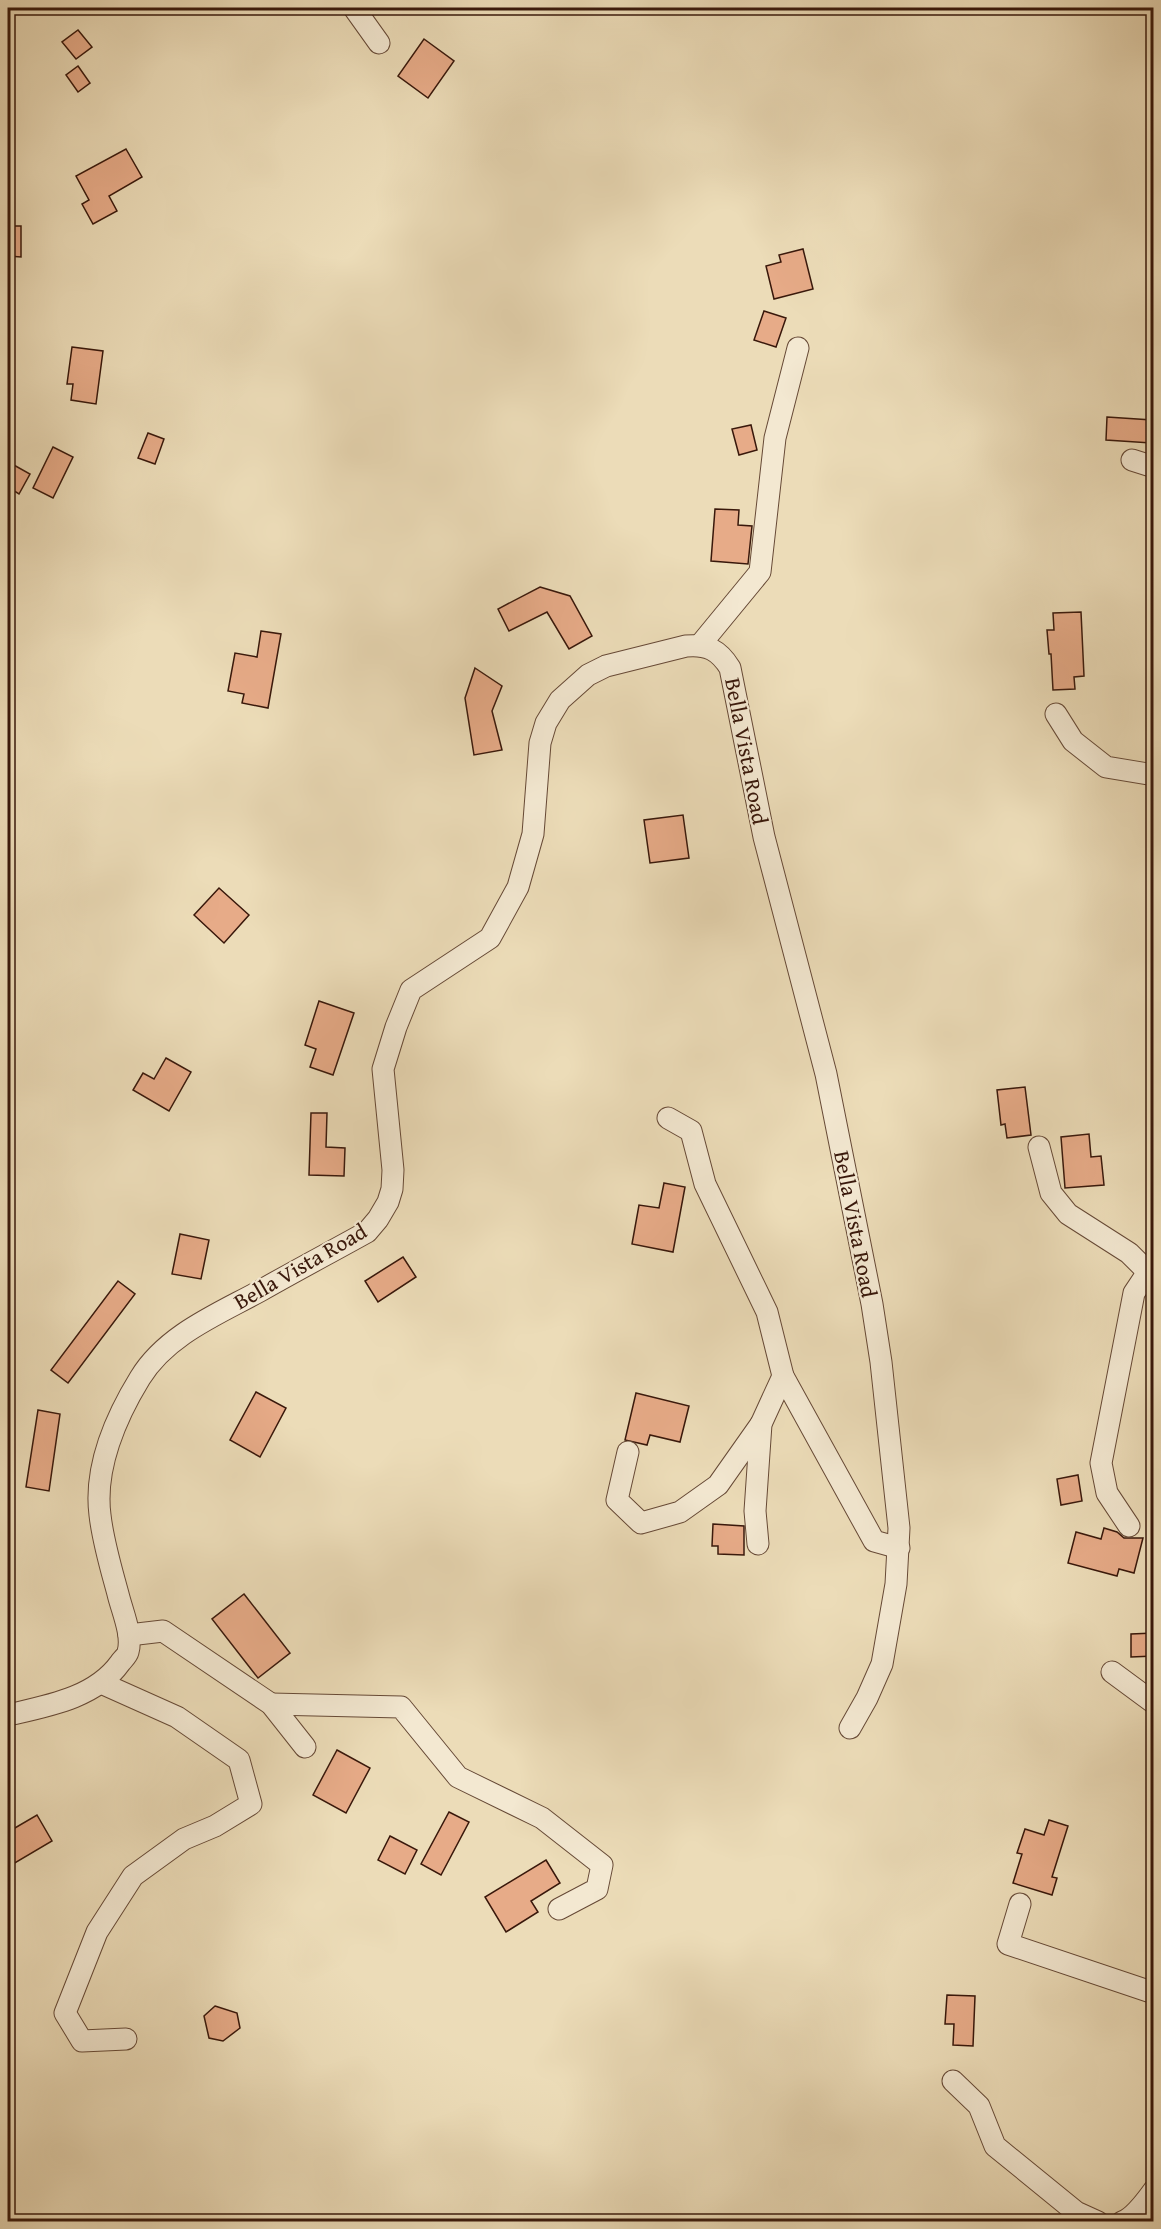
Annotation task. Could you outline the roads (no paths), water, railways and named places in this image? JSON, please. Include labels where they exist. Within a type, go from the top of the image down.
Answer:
[{"type":"street","points":[[354,8],[379,43]]},
{"type":"street","points":[[700,645],[760,572],[776,438],[798,348]]},
{"type":"street","points":[[1132,460],[1154,467]]},
{"type":"street","name":"Bella Vista Road","points":[[129,1635],[105,1545],[99,1513],[99,1490],[115,1425],[141,1377],[159,1354],[192,1329],[367,1232],[378,1219],[388,1202],[392,1189],[393,1170],[383,1069],[396,1027],[411,990],[490,938],[518,887],[533,834],[540,743],[546,723],[560,700],[588,675],[606,666],[686,646],[700,645],[712,649],[723,657],[730,668],[764,837],[825,1074],[872,1304],[881,1362],[899,1528],[896,1584],[882,1664],[850,1728]]},
{"type":"street","points":[[1056,714],[1073,741],[1106,768],[1154,775]]},
{"type":"street","points":[[668,1118],[691,1131],[705,1184],[767,1312],[783,1376],[874,1541],[899,1548]]},
{"type":"street","points":[[1039,1147],[1051,1192],[1068,1214],[1129,1253],[1151,1273],[1134,1293],[1101,1464],[1107,1493],[1129,1526]]},
{"type":"street","points":[[628,1452],[617,1500],[641,1523],[680,1512],[718,1485],[760,1424],[783,1376]]},
{"type":"street","points":[[758,1544],[754,1511],[760,1424]]},
{"type":"street","points":[[8,1715],[60,1703],[101,1683],[128,1652],[129,1635],[163,1631],[271,1704],[305,1747]]},
{"type":"street","points":[[1112,1672],[1154,1703]]},
{"type":"street","points":[[101,1683],[177,1717],[239,1760],[251,1804],[215,1826],[184,1839],[133,1876],[97,1932],[65,2013],[82,2041],[126,2039]]},
{"type":"street","points":[[271,1704],[401,1707],[458,1777],[542,1818],[602,1865],[597,1889],[559,1909]]},
{"type":"street","points":[[1020,1904],[1008,1944],[1154,1993]]},
{"type":"street","points":[[953,2081],[979,2106],[995,2146],[1076,2212],[1098,2222]]},
{"type":"street","points":[[1122,2222],[1147,2200],[1154,2190]]}]
